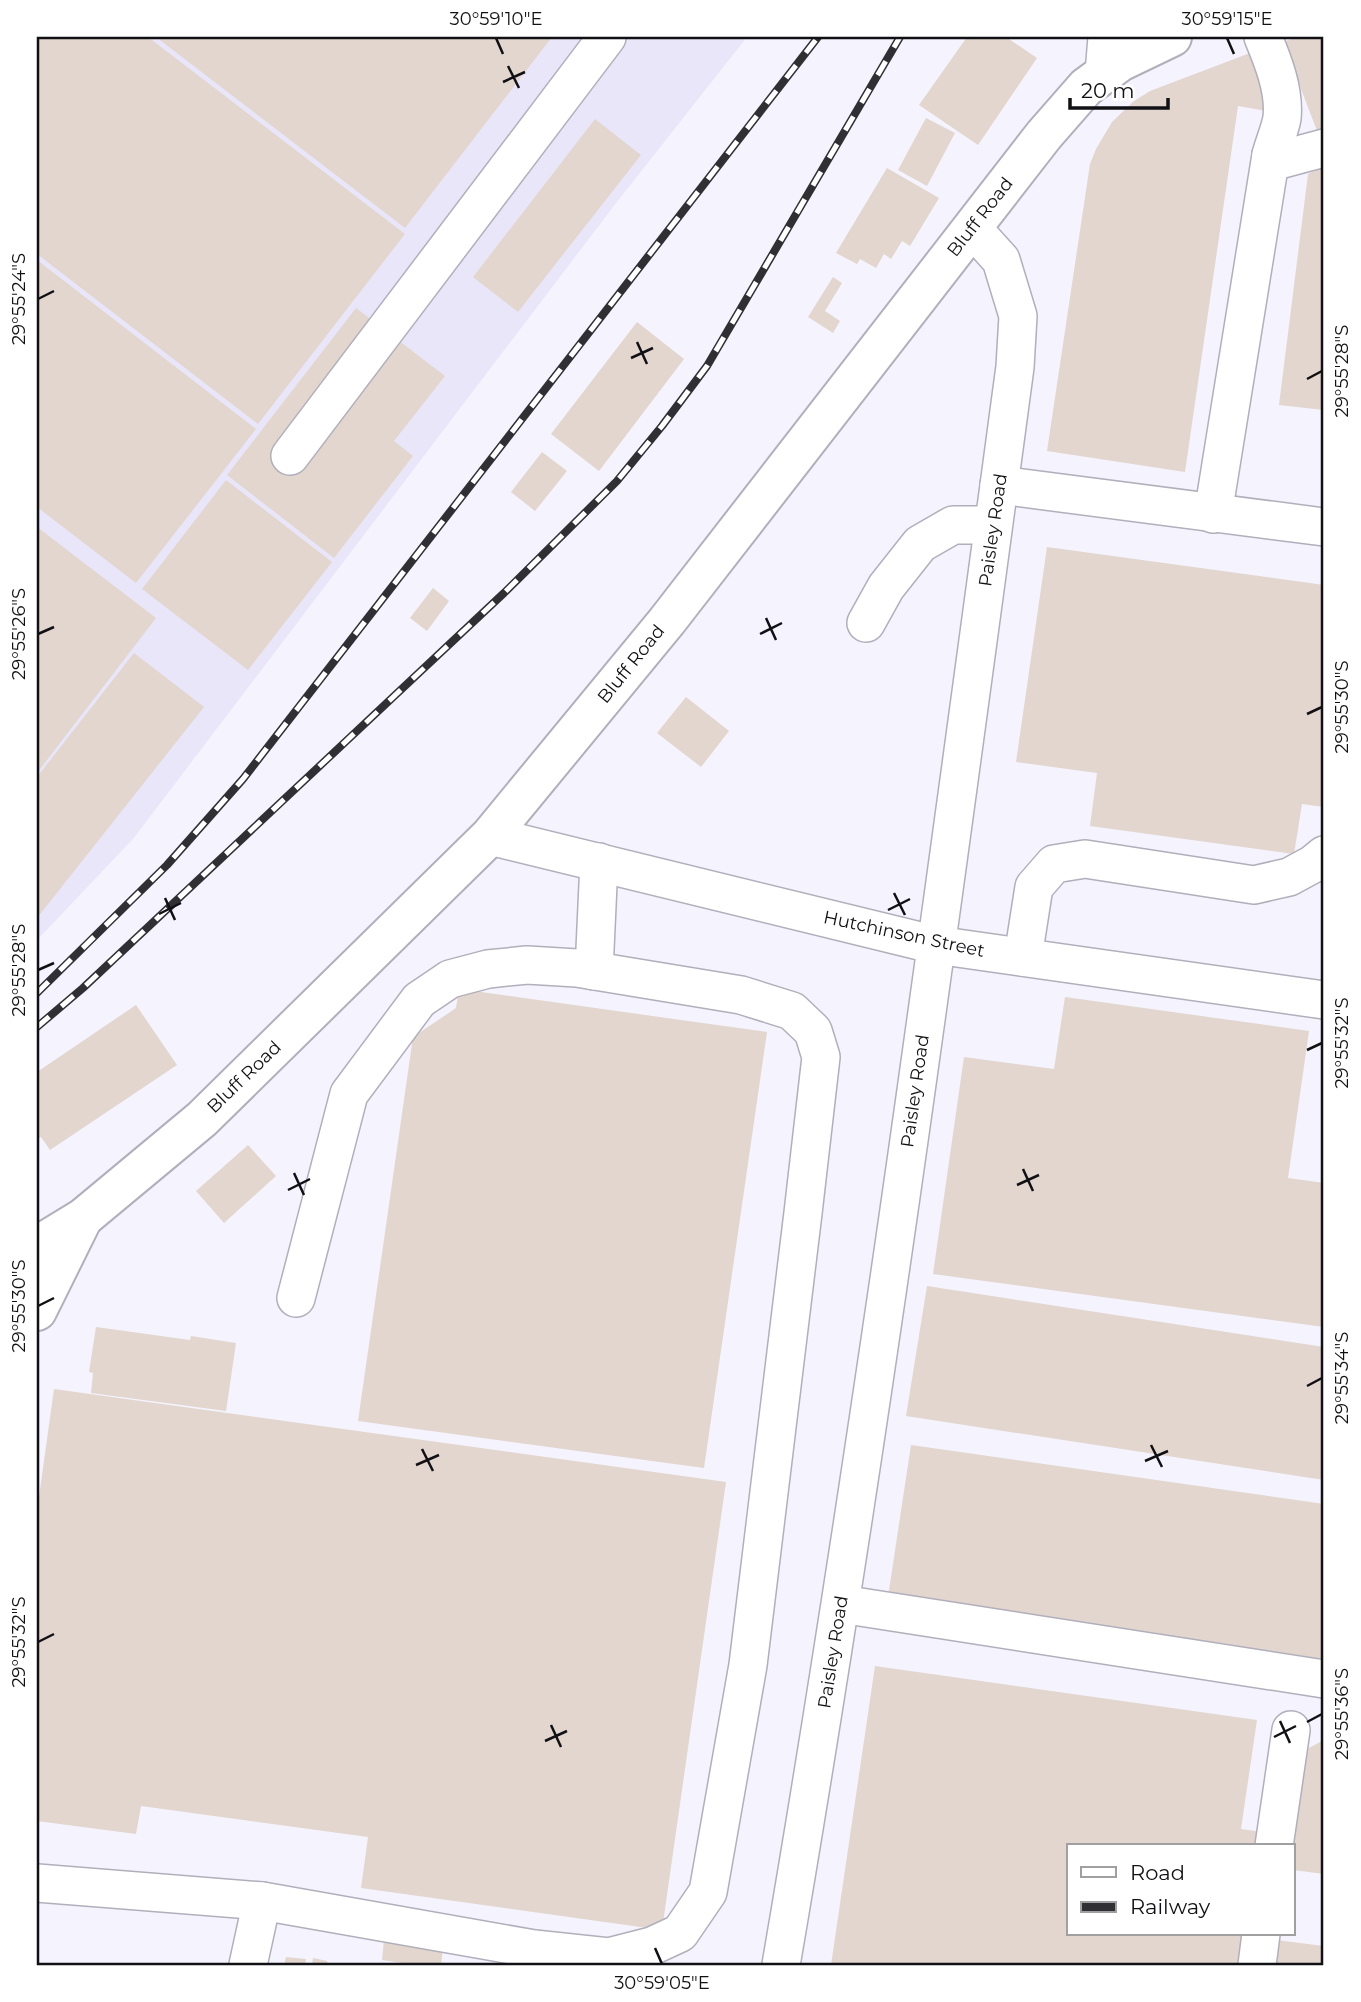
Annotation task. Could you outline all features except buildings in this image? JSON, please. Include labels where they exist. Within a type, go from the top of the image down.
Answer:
[{"type":"main road","name":"Bluff Road","points":[[37,1246],[83,1217],[202,1118],[490,835],[667,621],[1053,126],[1086,88],[1120,62],[1172,37]]},
{"type":"main road","points":[[37,1311],[83,1217]]},
{"type":"street","points":[[290,456],[607,37]]},
{"type":"street","points":[[1104,74],[1107,37]]},
{"type":"street","points":[[1213,514],[1271,155],[1282,121],[1275,68],[1263,37]]},
{"type":"street","points":[[1271,155],[1283,159],[1324,148]]},
{"type":"street","name":"Paisley Road","points":[[781,1965],[841,1604],[936,945],[1015,367],[1018,316],[1001,260],[972,228]]},
{"type":"street","points":[[999,485],[1324,527]]},
{"type":"street","points":[[866,623],[886,587],[920,544],[953,525],[993,525]]},
{"type":"street","name":"Hutchinson Street","points":[[490,835],[936,945],[1324,1000]]},
{"type":"street","points":[[1023,957],[1034,887],[1054,864],[1085,859],[1254,884],[1289,877],[1324,855]]},
{"type":"street","points":[[594,971],[598,862]]},
{"type":"street","points":[[37,1883],[262,1901],[534,1949],[610,1957],[652,1946],[680,1933],[708,1892],[748,1665],[821,1057],[813,1031],[792,1011],[741,995],[594,971],[527,965],[488,969],[450,979],[419,1000],[349,1094],[296,1298]]},
{"type":"street","points":[[841,1604],[1324,1678]]},
{"type":"street","points":[[1274,1844],[1291,1730]]},
{"type":"street","points":[[248,1965],[262,1901]]},
{"type":"street","points":[[1256,1965],[1261,1936]]},
{"type":"shaded area","points":[[37,37],[747,37],[613,207],[133,839],[37,940]]},
{"type":"railway","points":[[37,993],[167,865],[243,779],[818,37]]},
{"type":"railway","points":[[37,1027],[83,988],[504,593],[617,481],[707,366],[900,37]]}]
